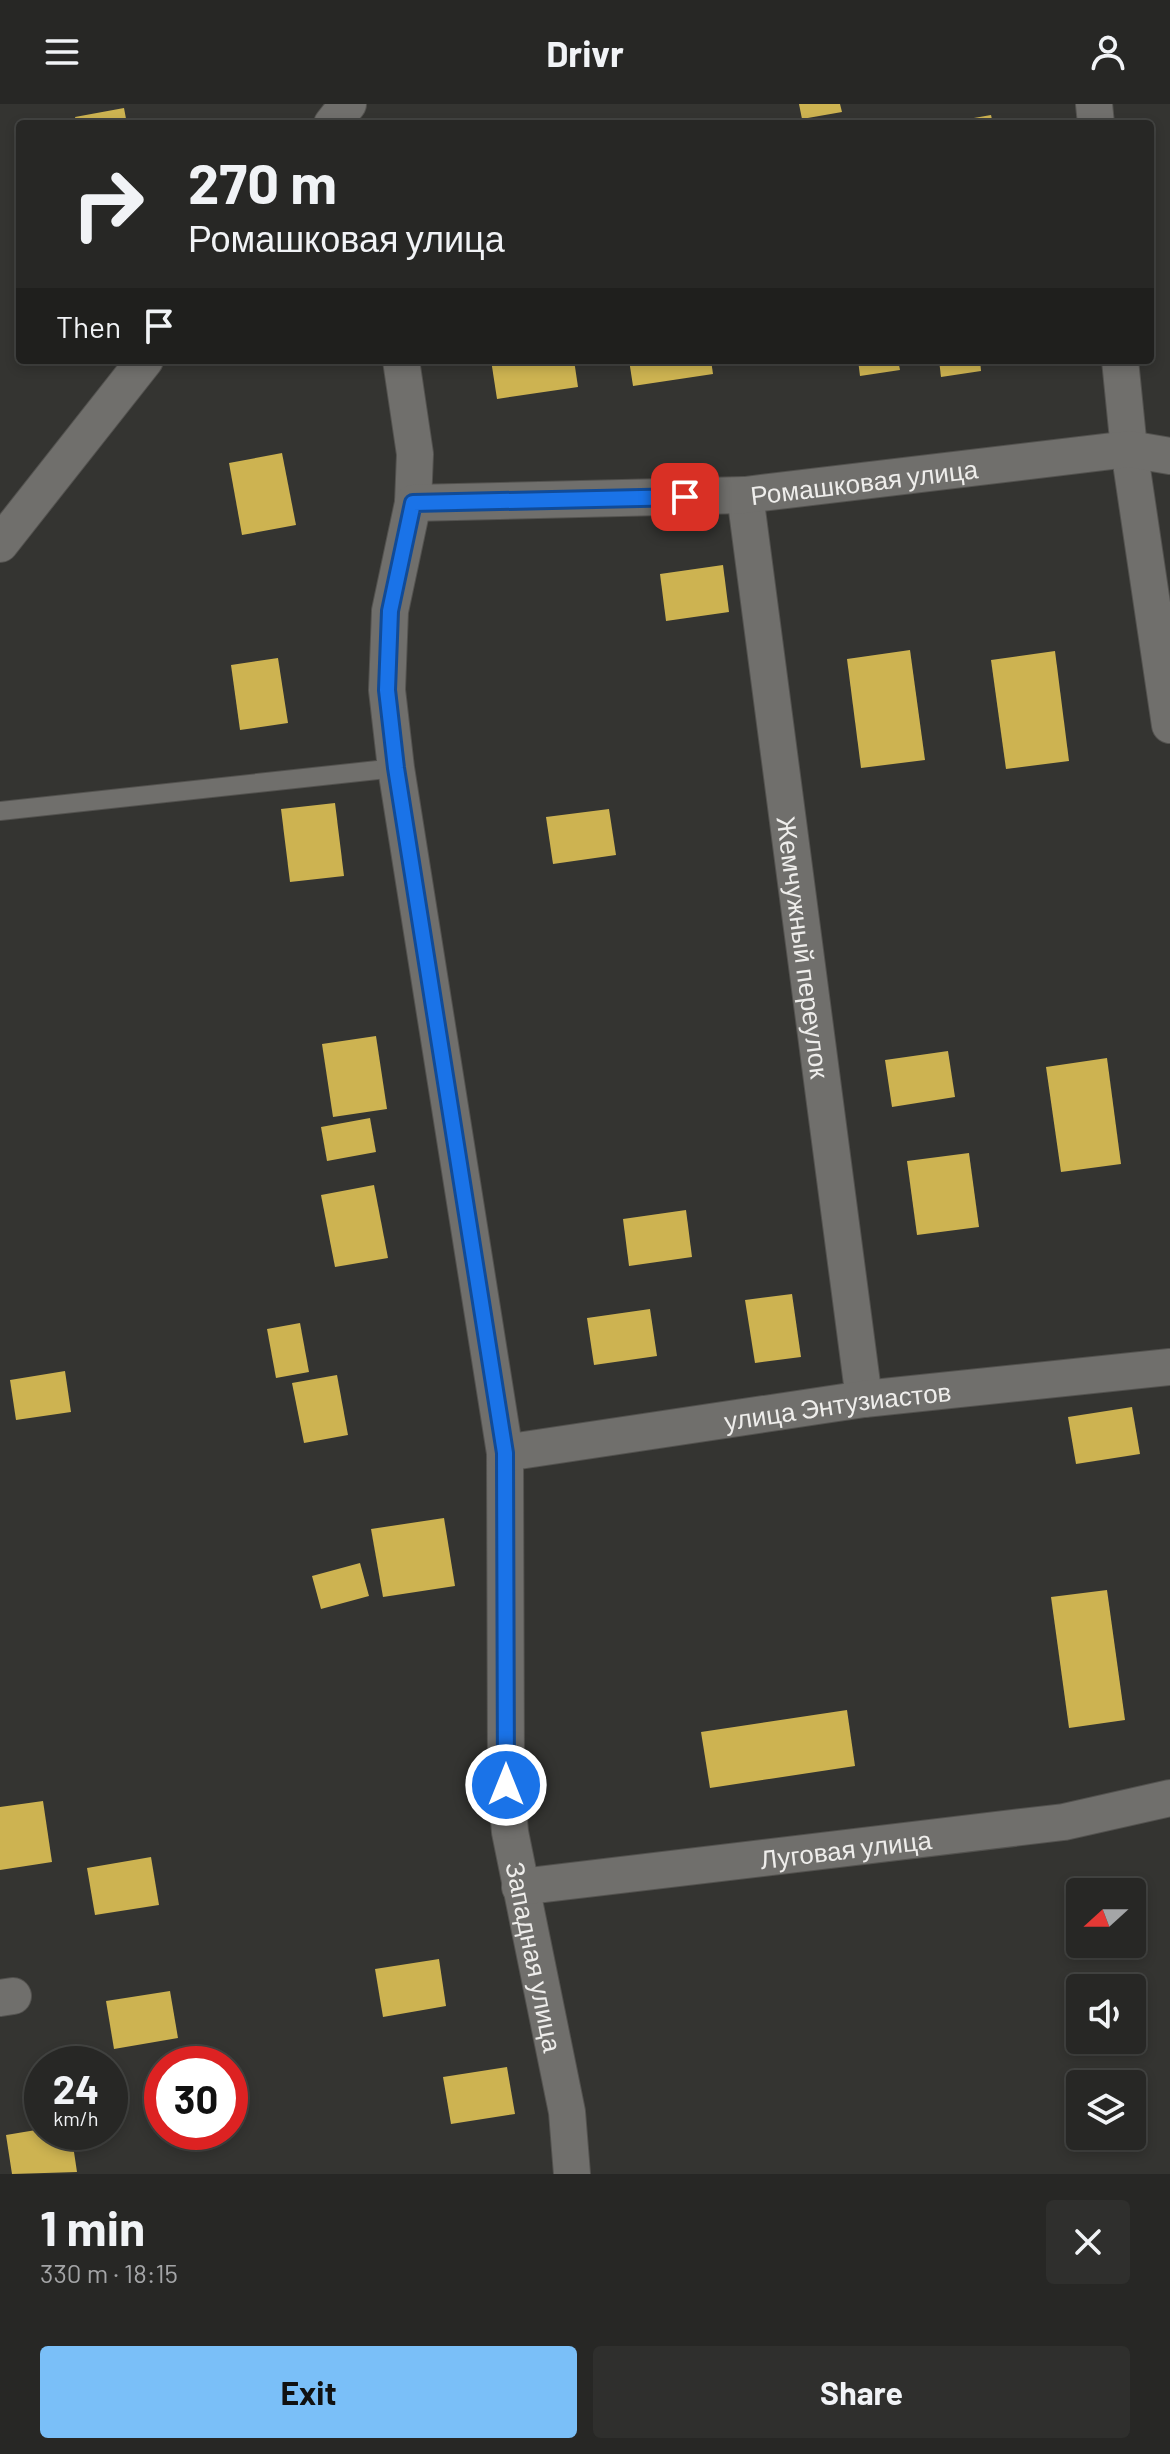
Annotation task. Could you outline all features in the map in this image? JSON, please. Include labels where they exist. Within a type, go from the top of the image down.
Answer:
[{"type":"street","points":[[335,120],[348,104]]},
{"type":"street","points":[[0,544],[142,364]]},
{"type":"street","name":"Западная улица","points":[[402,364],[415,454],[413,503],[390,611],[387,690],[396,768],[505,1453],[506,1785],[520,1887],[567,2112],[572,2174]]},
{"type":"street","points":[[1120,364],[1129,449],[1170,725]]},
{"type":"street","name":"Ромашковая улица","points":[[413,503],[745,495],[1129,449],[1170,456]]},
{"type":"street","name":"Жемчужный переулок","points":[[745,495],[864,1399]]},
{"type":"street","name":"улица Энтузиастов","points":[[505,1453],[864,1399],[1170,1367]]},
{"type":"street","name":"Луговая улица","points":[[520,1887],[1064,1822],[1170,1798]]},
{"type":"lane","points":[[0,811],[396,768]]},
{"type":"building","points":[[799,104],[840,104],[842,112],[802,119]]},
{"type":"building","points":[[124,108],[126,120],[76,120],[75,117]]},
{"type":"building","points":[[991,115],[992,120],[962,120]]},
{"type":"building","points":[[492,364],[575,364],[578,387],[497,399]]},
{"type":"building","points":[[630,364],[712,364],[713,374],[633,386]]},
{"type":"building","points":[[858,364],[899,364],[900,370],[860,376]]},
{"type":"building","points":[[939,364],[980,364],[981,371],[941,377]]},
{"type":"building","points":[[282,453],[296,525],[242,535],[229,463]]},
{"type":"building","points":[[723,565],[729,612],[666,621],[660,574]]},
{"type":"building","points":[[910,650],[925,760],[861,768],[847,659]]},
{"type":"building","points":[[1055,651],[1069,761],[1006,769],[991,660]]},
{"type":"building","points":[[278,658],[288,723],[240,730],[231,665]]},
{"type":"building","points":[[335,803],[344,876],[290,882],[281,809]]},
{"type":"building","points":[[609,809],[616,855],[553,864],[546,817]]},
{"type":"building","points":[[376,1036],[387,1109],[333,1117],[322,1044]]},
{"type":"building","points":[[948,1051],[955,1097],[892,1107],[885,1060]]},
{"type":"building","points":[[1107,1058],[1121,1164],[1061,1172],[1046,1067]]},
{"type":"building","points":[[370,1118],[376,1152],[327,1161],[321,1127]]},
{"type":"building","points":[[969,1153],[979,1227],[917,1235],[907,1161]]},
{"type":"building","points":[[374,1185],[388,1258],[335,1267],[321,1195]]},
{"type":"building","points":[[686,1210],[692,1257],[629,1266],[623,1219]]},
{"type":"building","points":[[792,1294],[801,1357],[755,1363],[745,1300]]},
{"type":"building","points":[[650,1309],[657,1356],[594,1365],[587,1318]]},
{"type":"building","points":[[300,1323],[309,1372],[276,1378],[267,1329]]},
{"type":"building","points":[[65,1371],[71,1412],[16,1420],[10,1380]]},
{"type":"building","points":[[337,1375],[348,1435],[304,1443],[292,1383]]},
{"type":"building","points":[[1132,1407],[1140,1454],[1076,1464],[1068,1417]]},
{"type":"building","points":[[444,1518],[455,1586],[383,1597],[371,1529]]},
{"type":"building","points":[[360,1563],[369,1596],[321,1609],[312,1576]]},
{"type":"building","points":[[1107,1590],[1125,1720],[1069,1728],[1051,1597]]},
{"type":"building","points":[[847,1710],[855,1766],[710,1788],[701,1732]]},
{"type":"building","points":[[43,1801],[52,1862],[0,1870],[0,1807]]},
{"type":"building","points":[[151,1857],[159,1905],[95,1915],[87,1868]]},
{"type":"building","points":[[439,1959],[446,2006],[383,2017],[375,1969]]},
{"type":"building","points":[[170,1991],[178,2038],[114,2046],[106,2001]]},
{"type":"building","points":[[507,2067],[515,2114],[451,2124],[443,2077]]},
{"type":"building","points":[[24,2132],[24,2150],[74,2150],[77,2172],[12,2174],[6,2135]]},
{"type":"route","points":[[506,1785],[505,1453],[396,768],[387,690],[390,611],[413,503],[685,497]]}]
